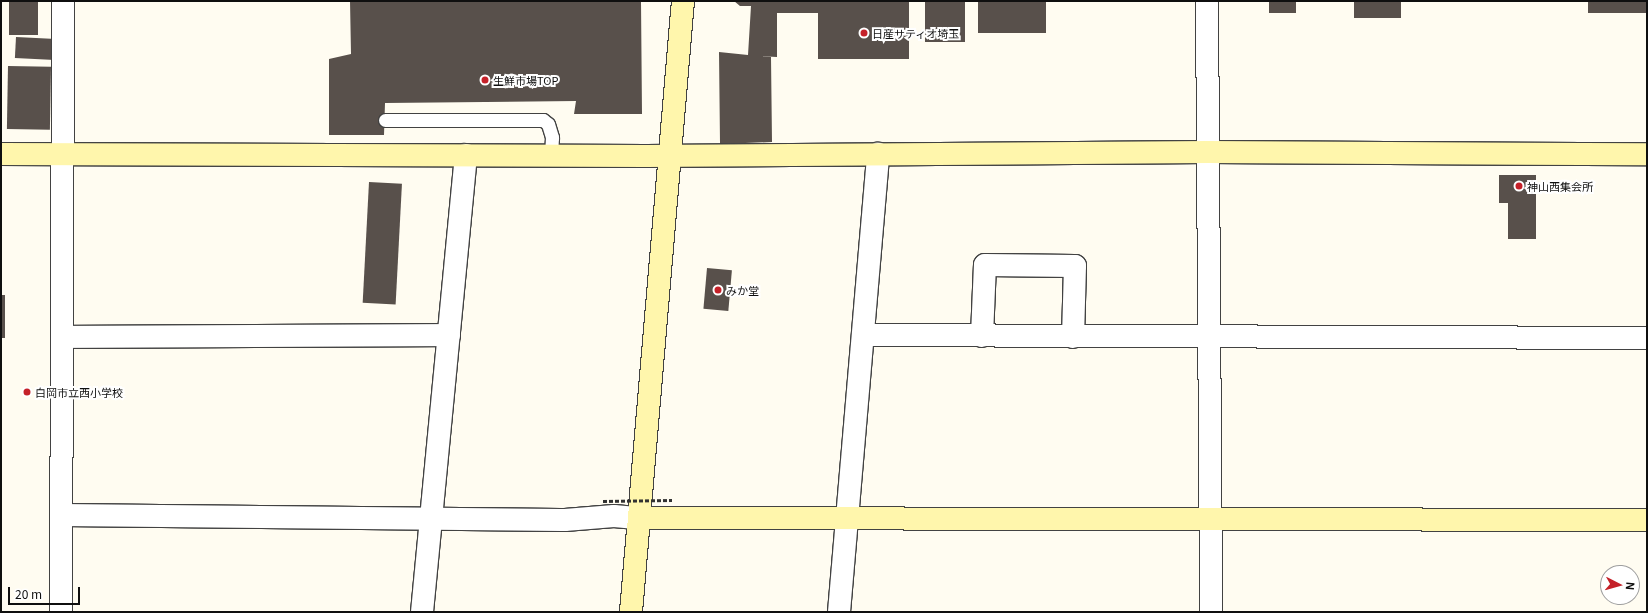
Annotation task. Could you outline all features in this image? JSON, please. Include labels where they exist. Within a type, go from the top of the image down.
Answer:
[{"type":"street","points":[[61,612],[63,1]]},
{"type":"street","points":[[631,612],[683,1]]},
{"type":"street","points":[[1208,1],[1211,612]]},
{"type":"street","points":[[1,154],[551,156],[1208,152],[1647,154]]},
{"type":"street","points":[[839,612],[878,154]]},
{"type":"street","points":[[422,612],[466,155]]},
{"type":"street","points":[[982,336],[985,265],[1075,266],[1073,337]]},
{"type":"street","points":[[62,338],[449,334]]},
{"type":"street","points":[[863,335],[1647,338]]},
{"type":"street","points":[[61,515],[431,517],[565,520],[614,516],[639,518],[1647,520]]},
{"type":"lane","points":[[385,120],[543,120],[548,124],[552,137],[551,156]]},
{"type":"path","points":[[603,501],[672,500]]},
{"type":"building","points":[[9,1],[38,1],[38,35],[9,35]]},
{"type":"building","name":"生鮮市場TOP","points":[[350,1],[641,1],[642,114],[574,114],[576,101],[385,103],[384,135],[329,135],[329,59],[351,54]]},
{"type":"building","name":"日産サティオ埼玉","points":[[734,1],[909,1],[909,59],[818,59],[818,13],[777,13],[777,57],[756,56],[771,57],[772,142],[720,144],[719,52],[748,55],[751,6],[740,6]]},
{"type":"building","points":[[925,1],[965,1],[965,42],[925,42]]},
{"type":"building","points":[[978,1],[1046,1],[1046,33],[978,33]]},
{"type":"building","points":[[1269,1],[1296,1],[1296,13],[1269,13]]},
{"type":"building","points":[[1354,1],[1401,1],[1401,18],[1354,18]]},
{"type":"building","points":[[1588,1],[1646,1],[1646,13],[1588,13]]},
{"type":"building","points":[[16,37],[56,39],[55,60],[15,58]]},
{"type":"building","points":[[8,66],[51,67],[50,130],[7,129]]},
{"type":"building","points":[[1499,175],[1536,175],[1536,239],[1508,239],[1508,203],[1499,203]]},
{"type":"building","points":[[369,182],[402,184],[396,305],[363,303]]},
{"type":"building","name":"みか堂","points":[[707,268],[732,270],[728,311],[703,309]]},
{"type":"building","points":[[1,295],[5,295],[5,338],[1,338]]},
{"type":"place","name":"日産サティオ埼玉","points":[[864,33]]},
{"type":"place","name":"生鮮市場TOP","points":[[485,80]]},
{"type":"place","name":"神山西集会所","points":[[1519,186]]},
{"type":"place","name":"みか堂","points":[[718,290]]},
{"type":"place","name":"白岡市立西小学校","points":[[27,392]]}]
